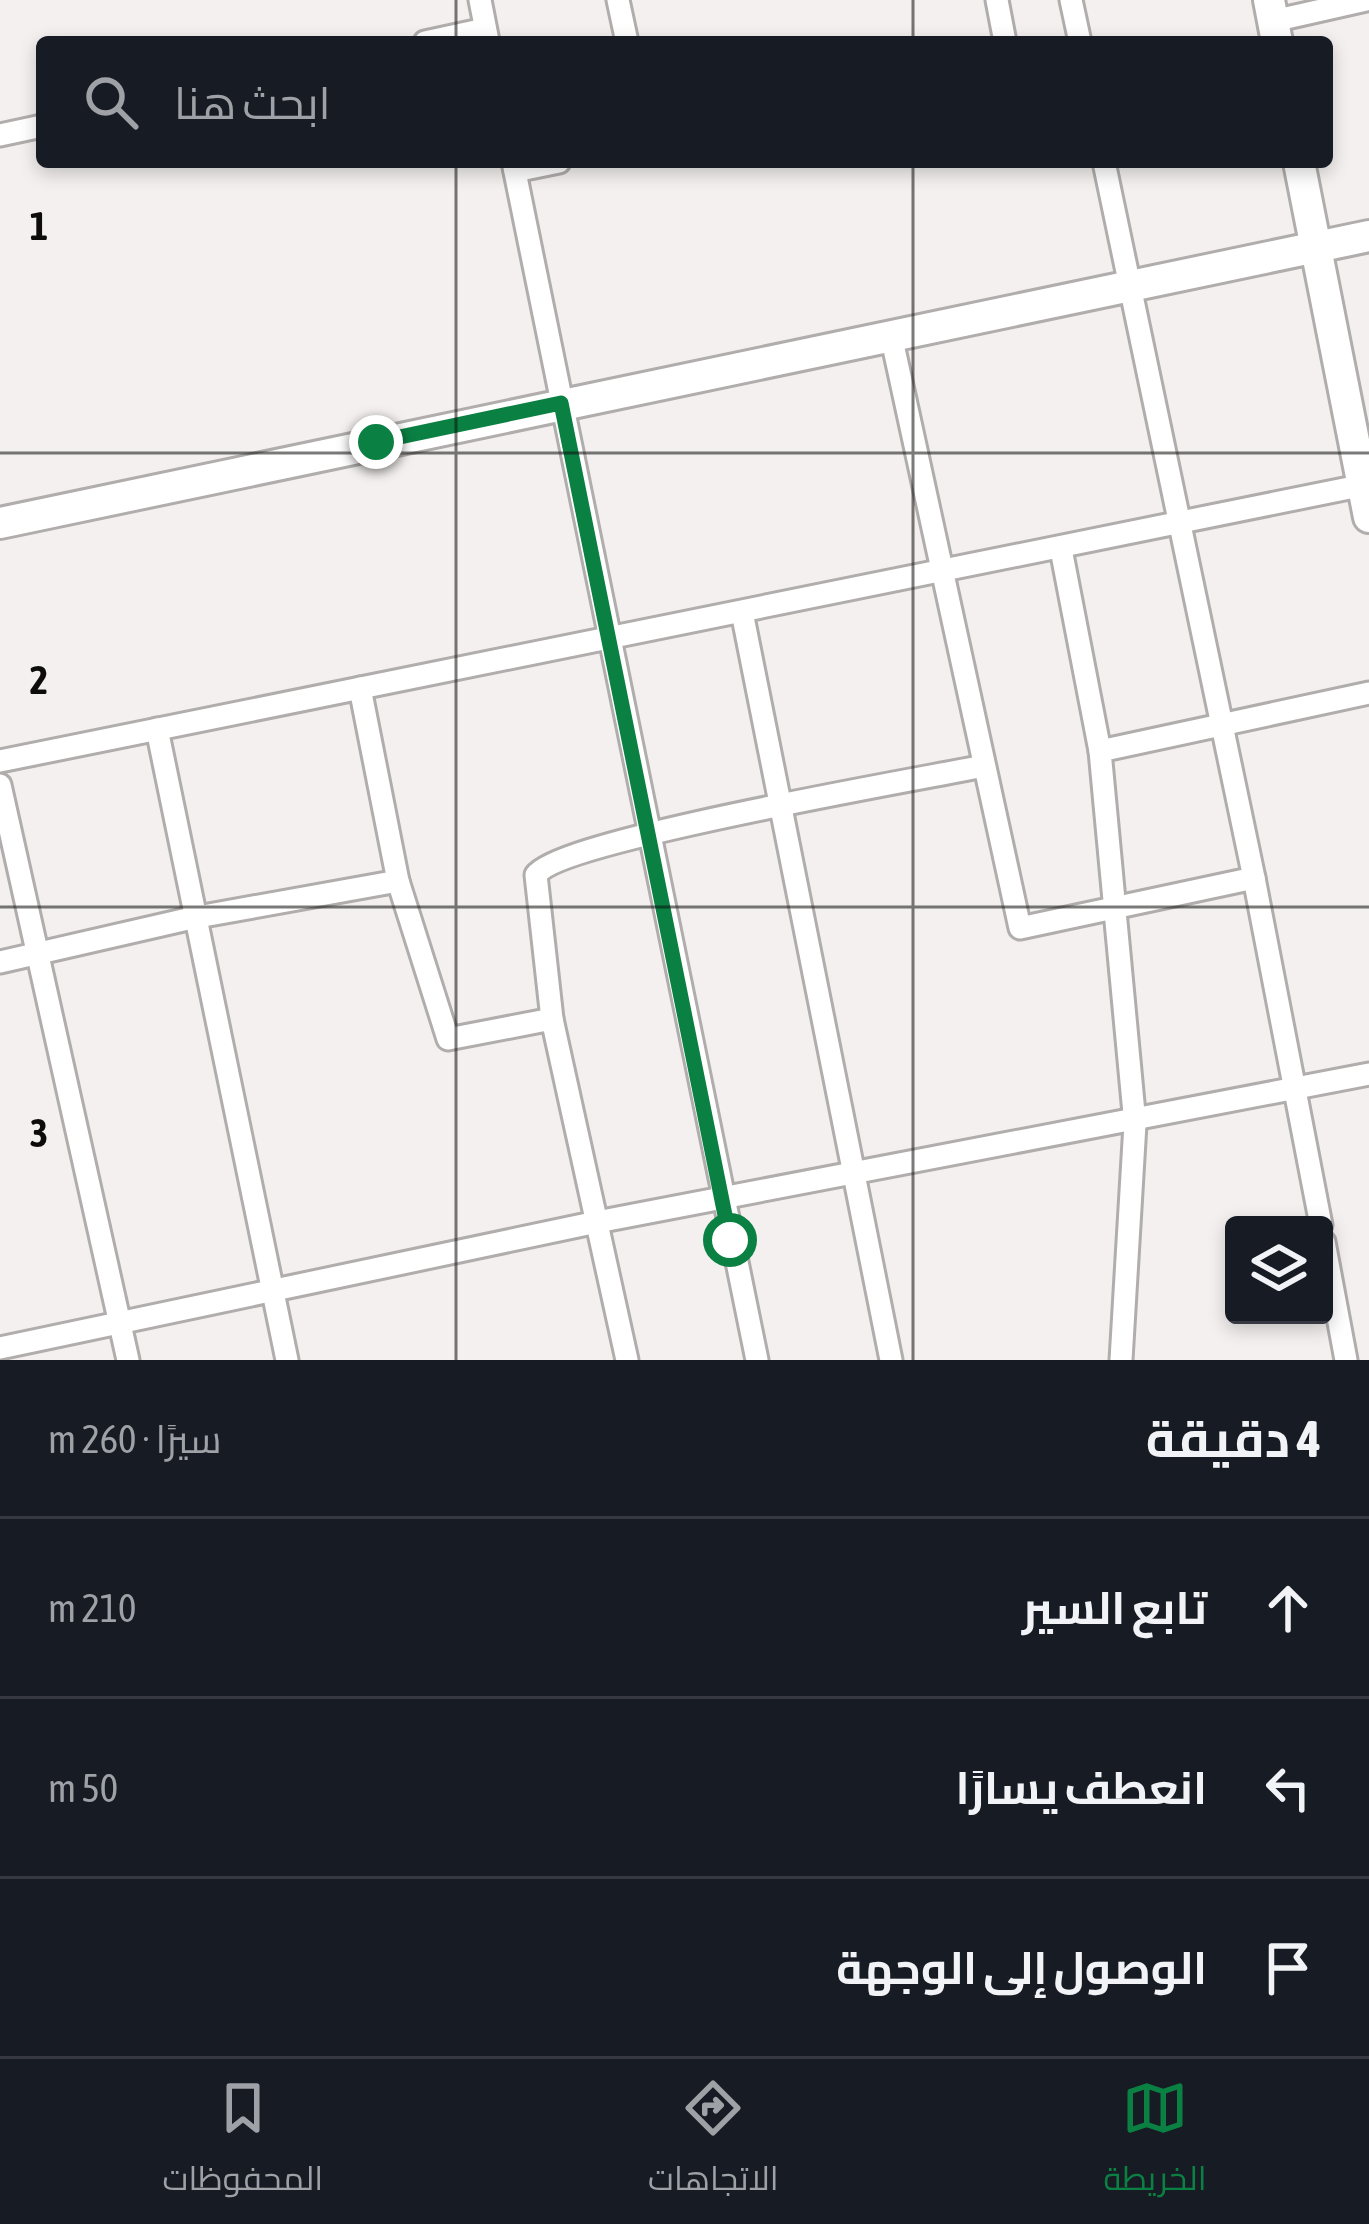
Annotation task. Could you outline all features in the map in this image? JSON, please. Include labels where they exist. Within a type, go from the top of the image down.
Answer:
[{"type":"main road","points":[[1300,168],[1369,517]]},
{"type":"main road","points":[[0,523],[1369,236]]},
{"type":"street","points":[[480,0],[486,36]]},
{"type":"street","points":[[618,0],[626,36]]},
{"type":"street","points":[[997,0],[1004,36]]},
{"type":"street","points":[[1071,0],[1079,36]]},
{"type":"street","points":[[1273,21],[1366,0]]},
{"type":"street","points":[[0,135],[36,127]]},
{"type":"street","points":[[514,168],[611,639],[646,836],[757,1360]]},
{"type":"street","points":[[1105,168],[1254,878],[1319,1216]]},
{"type":"street","points":[[891,335],[1019,928],[1254,878]]},
{"type":"street","points":[[0,761],[1366,484]]},
{"type":"street","points":[[1060,549],[1100,751],[1135,1124],[1121,1360]]},
{"type":"street","points":[[742,612],[891,1360]]},
{"type":"street","points":[[360,688],[398,881],[448,1039],[552,1019]]},
{"type":"street","points":[[1100,751],[1369,693]]},
{"type":"street","points":[[158,729],[269,1291],[287,1360]]},
{"type":"street","points":[[626,1360],[552,1019],[536,875],[559,858],[646,836],[984,766]]},
{"type":"street","points":[[0,785],[128,1360]]},
{"type":"street","points":[[0,962],[193,918],[398,881]]},
{"type":"street","points":[[0,1348],[598,1222],[1135,1124],[1369,1074]]},
{"type":"street","points":[[1333,1291],[1346,1360]]},
{"type":"route","points":[[376,442],[561,403],[730,1240]]}]
